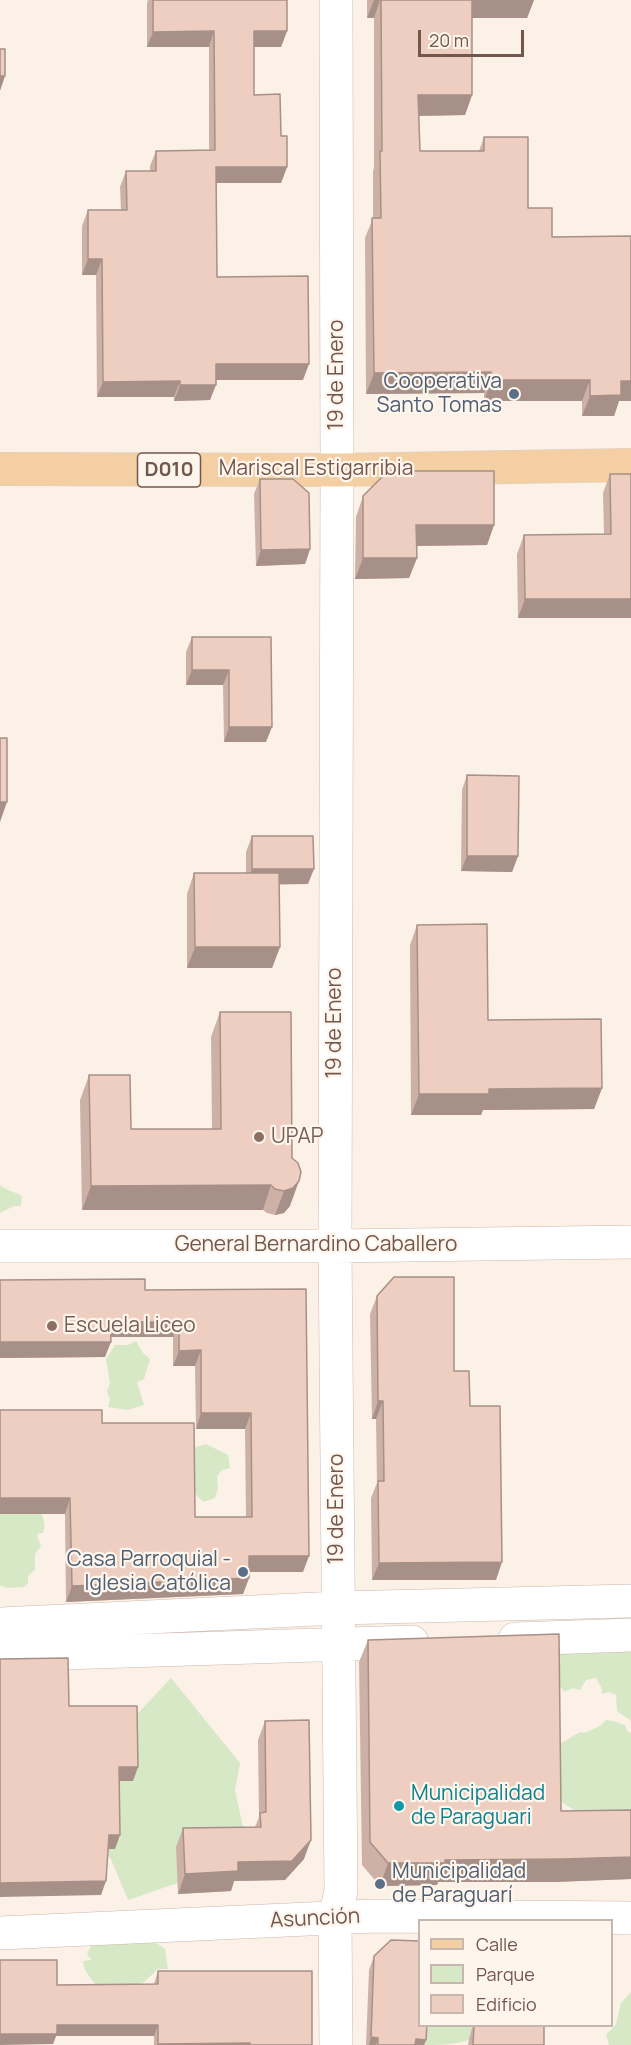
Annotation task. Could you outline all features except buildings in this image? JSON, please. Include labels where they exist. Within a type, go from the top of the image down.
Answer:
[{"type":"main road","name":"Mariscal Estigarribia","points":[[0,469],[337,470],[631,465]]},
{"type":"street","name":"19 de Enero","points":[[336,0],[335,1246],[340,1891],[335,1918],[336,2045]]},
{"type":"street","name":"General Bernardino Caballero","points":[[0,1246],[335,1246],[631,1242]]},
{"type":"street","points":[[0,1624],[338,1608],[631,1601]]},
{"type":"street","points":[[490,1640],[631,1635]]},
{"type":"street","points":[[0,1655],[444,1641]]},
{"type":"street","name":"Asunción","points":[[0,1933],[374,1916],[631,1918]]},
{"type":"green space","points":[[0,1185],[22,1196],[21,1206],[14,1206],[0,1213]]},
{"type":"green space","points":[[136,1341],[143,1353],[150,1359],[144,1379],[137,1382],[144,1405],[128,1410],[108,1407],[110,1400],[107,1392],[110,1383],[106,1359],[115,1345],[128,1345]]},
{"type":"green space","points":[[206,1444],[228,1455],[230,1468],[222,1470],[217,1476],[218,1488],[215,1498],[204,1502],[191,1486],[159,1458]]},
{"type":"green space","points":[[0,1490],[40,1511],[43,1520],[43,1533],[37,1536],[41,1546],[35,1554],[35,1570],[28,1576],[28,1583],[24,1587],[6,1588],[0,1585]]},
{"type":"green space","points":[[631,1642],[631,1721],[617,1711],[616,1695],[609,1692],[602,1694],[596,1678],[586,1680],[580,1690],[573,1688],[564,1692],[562,1688],[557,1688],[552,1645]]},
{"type":"green space","points":[[171,1678],[240,1763],[235,1790],[243,1827],[206,1847],[195,1877],[128,1900],[110,1857],[93,1849],[122,1714],[139,1712]]},
{"type":"green space","points":[[606,1720],[625,1725],[627,1731],[631,1733],[631,1817],[573,1813],[574,1810],[559,1798],[558,1745],[580,1732],[584,1733],[600,1726]]},
{"type":"green space","points":[[155,1942],[165,1949],[168,1969],[158,1969],[143,1983],[101,1990],[85,1969],[83,1961],[92,1960],[87,1955],[91,1945]]},
{"type":"green space","points":[[631,1992],[631,2045],[609,2045],[606,2035],[616,2024],[621,2003]]},
{"type":"green space","points":[[429,2027],[484,2027],[463,2042],[421,2045],[418,2041]]},
{"type":"place","name":"Cooperativa Santo Tomas","points":[[514,394]]},
{"type":"place","name":"UPAP","points":[[259,1137]]},
{"type":"place","name":"Escuela Liceo","points":[[52,1326]]},
{"type":"place","name":"Casa Parroquial - Iglesia Católica","points":[[243,1572]]},
{"type":"place","name":"Municipalidad de Paraguari","points":[[399,1806]]},
{"type":"place","name":"Municipalidad de Paraguarí","points":[[380,1884]]}]
